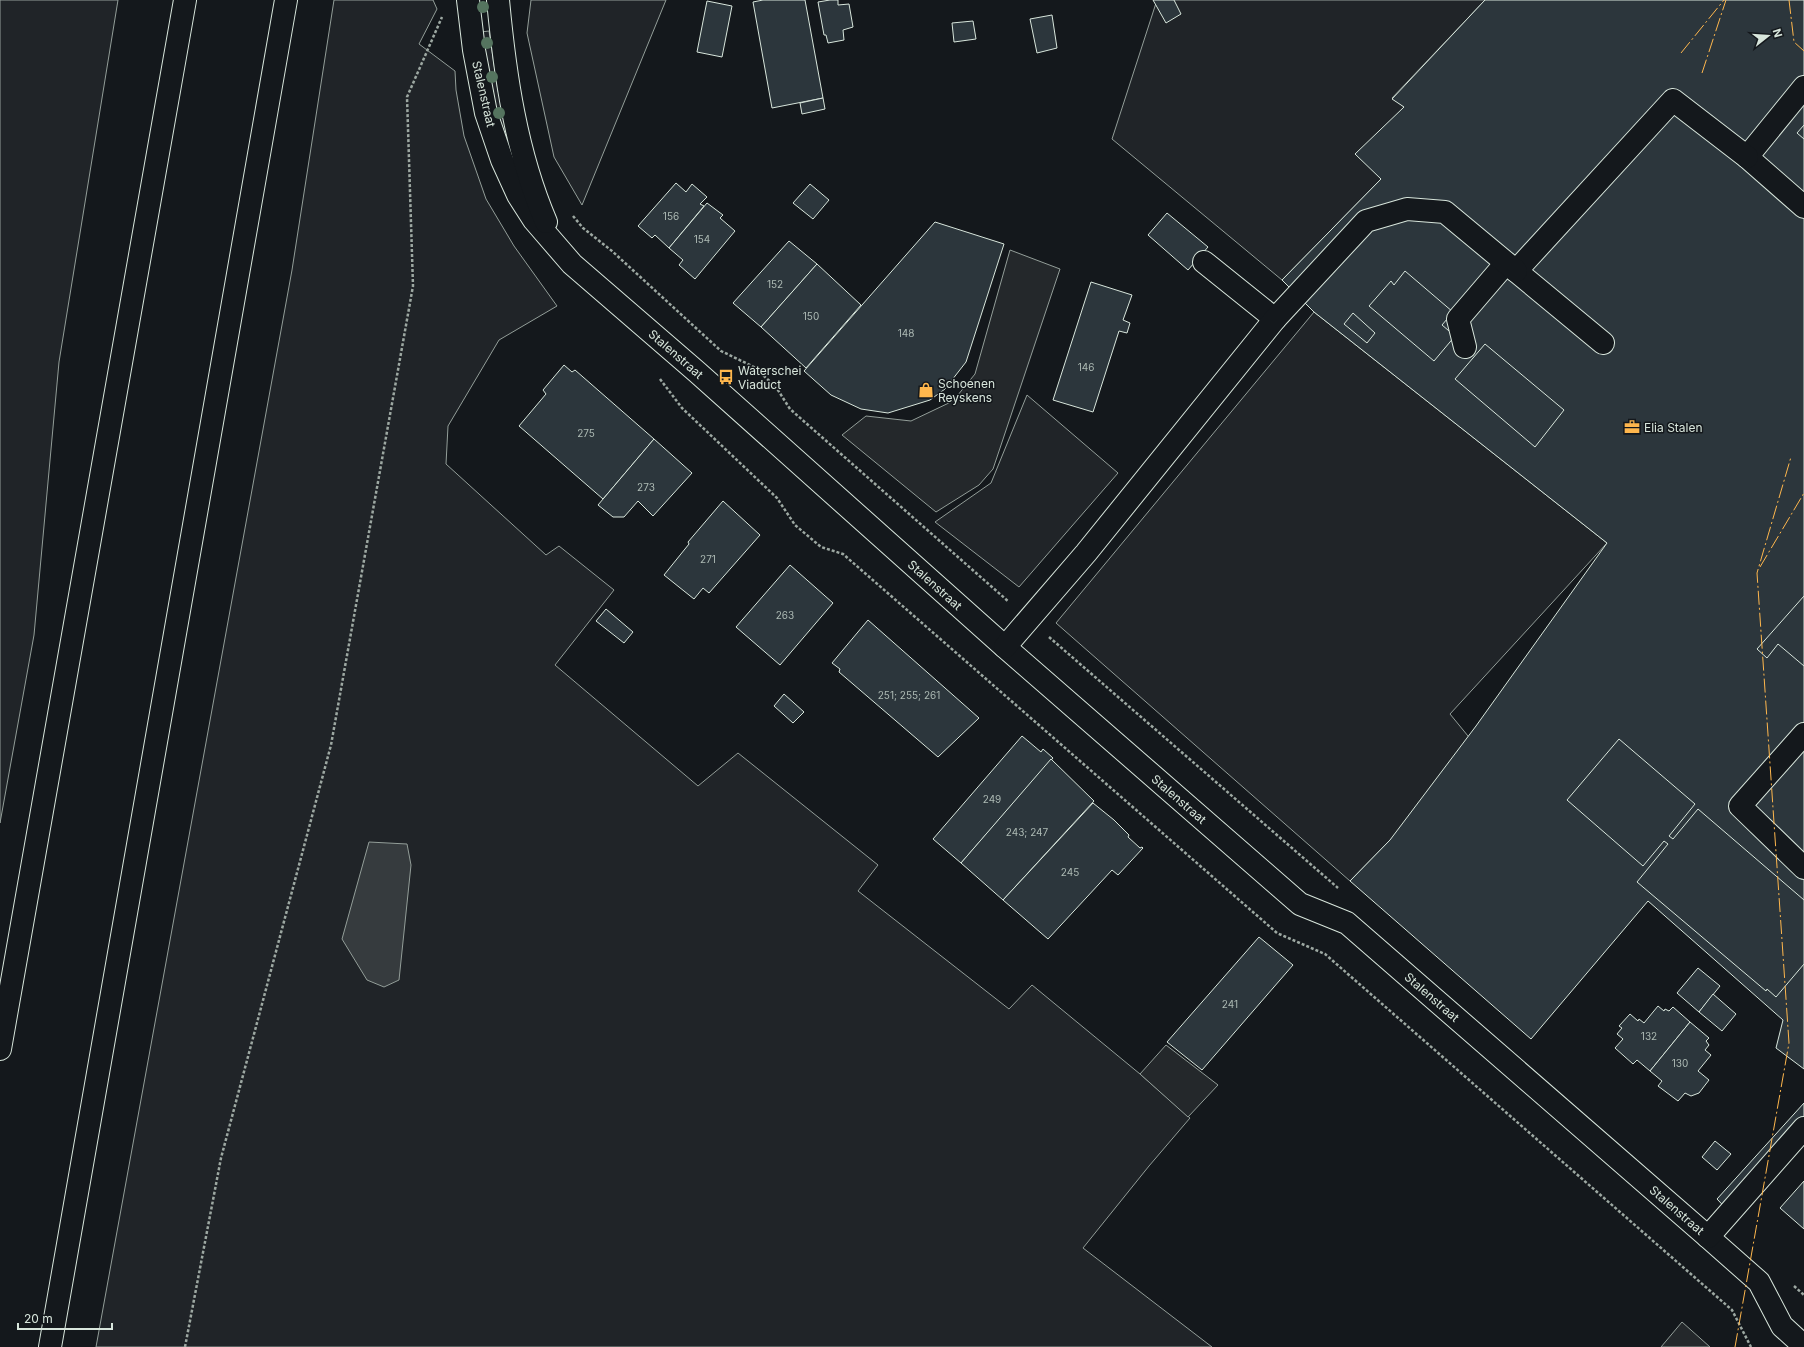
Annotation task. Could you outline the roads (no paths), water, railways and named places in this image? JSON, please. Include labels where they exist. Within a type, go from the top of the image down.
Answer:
[{"type":"main road","points":[[0,1049],[185,0]]},
{"type":"main road","points":[[50,1347],[286,0]]},
{"type":"main road","name":"Stalenstraat","points":[[468,0],[474,50],[486,113],[502,160],[518,195],[530,214],[572,264],[698,372],[1005,647],[1300,904],[1347,923],[1708,1237],[1759,1282],[1782,1326],[1804,1346]]},
{"type":"main road","name":"Stalenstraat","points":[[498,0],[511,106],[530,177],[555,243]]},
{"type":"main road","points":[[1747,157],[1804,87]]},
{"type":"main road","points":[[1465,347],[1458,319],[1511,267],[1673,100],[1747,157],[1804,207]]},
{"type":"main road","points":[[1005,647],[1086,553],[1275,319],[1366,221],[1407,209],[1445,212],[1603,343]]},
{"type":"main road","points":[[1204,262],[1275,319]]},
{"type":"main road","points":[[1804,734],[1740,806],[1804,868]]},
{"type":"main road","points":[[1708,1237],[1804,1128]]},
{"type":"place","name":"Waterschei Viaduct","points":[[726,377]]},
{"type":"place","name":"Schoenen Reyskens","points":[[926,390]]},
{"type":"place","name":"Elia Stalen","points":[[1632,427]]}]
